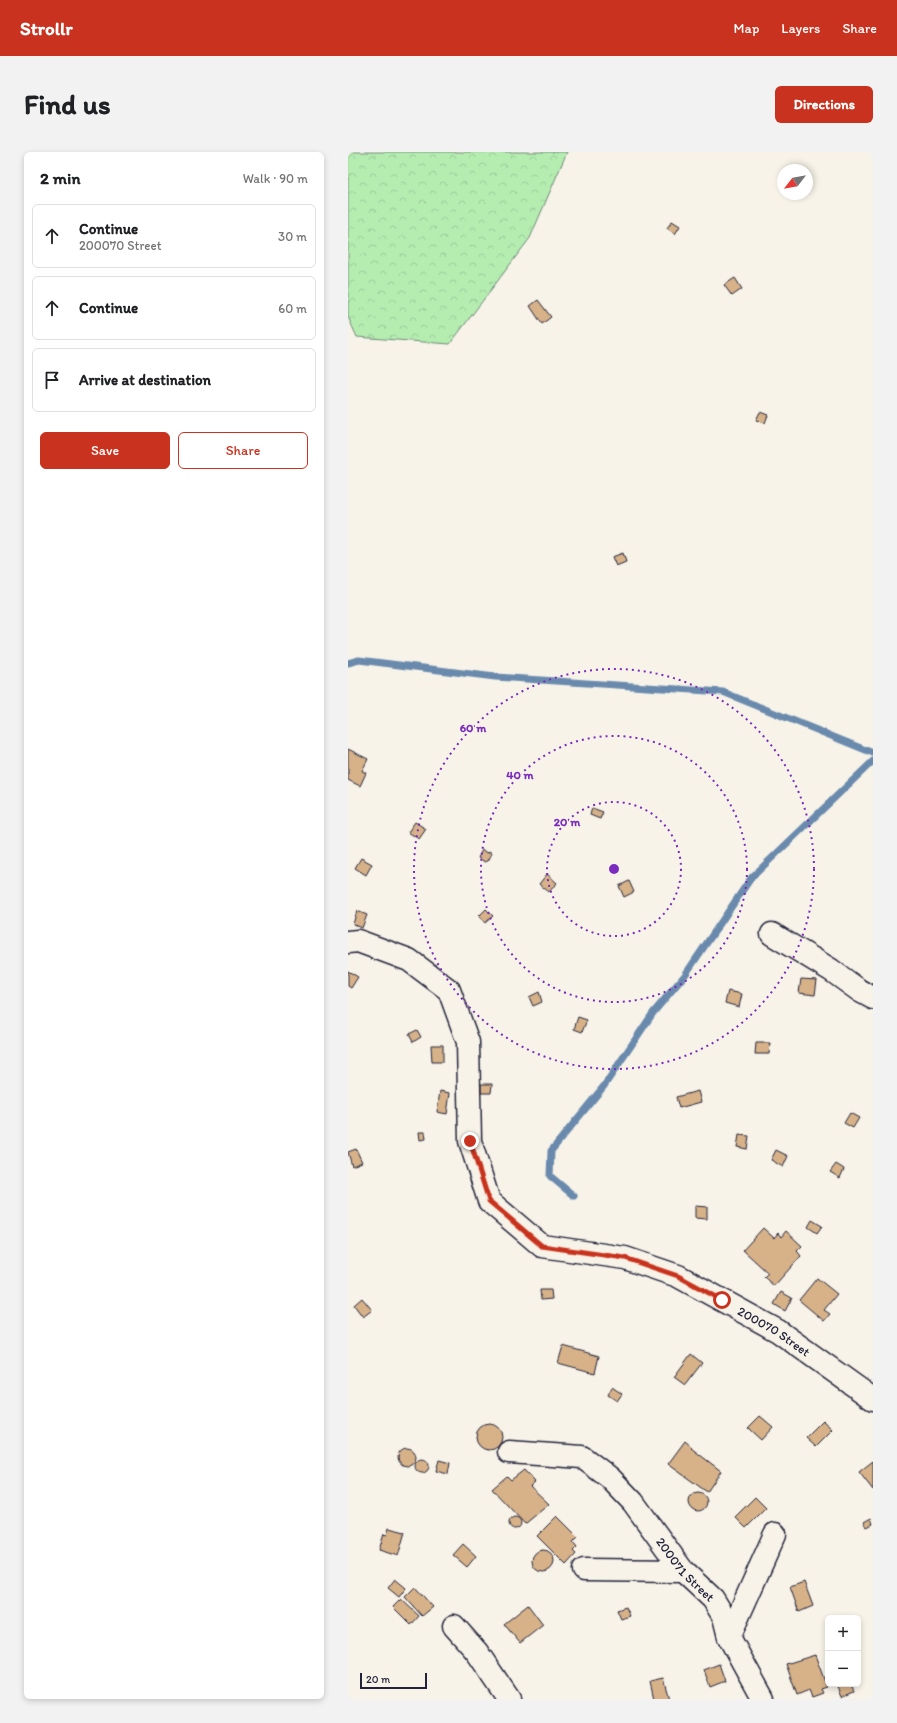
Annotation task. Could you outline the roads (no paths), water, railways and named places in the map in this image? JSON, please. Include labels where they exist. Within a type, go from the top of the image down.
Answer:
[{"type":"street","points":[[772,934],[873,998]]},
{"type":"street","name":"200070 Street","points":[[348,942],[358,941],[409,960],[449,990],[468,1042],[470,1141],[489,1201],[542,1246],[625,1258],[678,1276],[778,1331],[873,1399]]},
{"type":"street","name":"200071 Street","points":[[509,1452],[582,1457],[610,1478],[634,1502],[683,1571],[713,1599],[724,1617],[729,1637],[764,1699]]},
{"type":"street","points":[[729,1637],[775,1534]]},
{"type":"street","points":[[584,1570],[683,1571]]},
{"type":"street","points":[[454,1626],[477,1652],[509,1699]]},
{"type":"waterway","points":[[348,663],[359,660],[495,677],[723,692],[873,753]]},
{"type":"waterway","points":[[574,1196],[550,1176],[551,1151],[604,1086],[653,1013],[685,975],[751,878],[873,761]]}]
